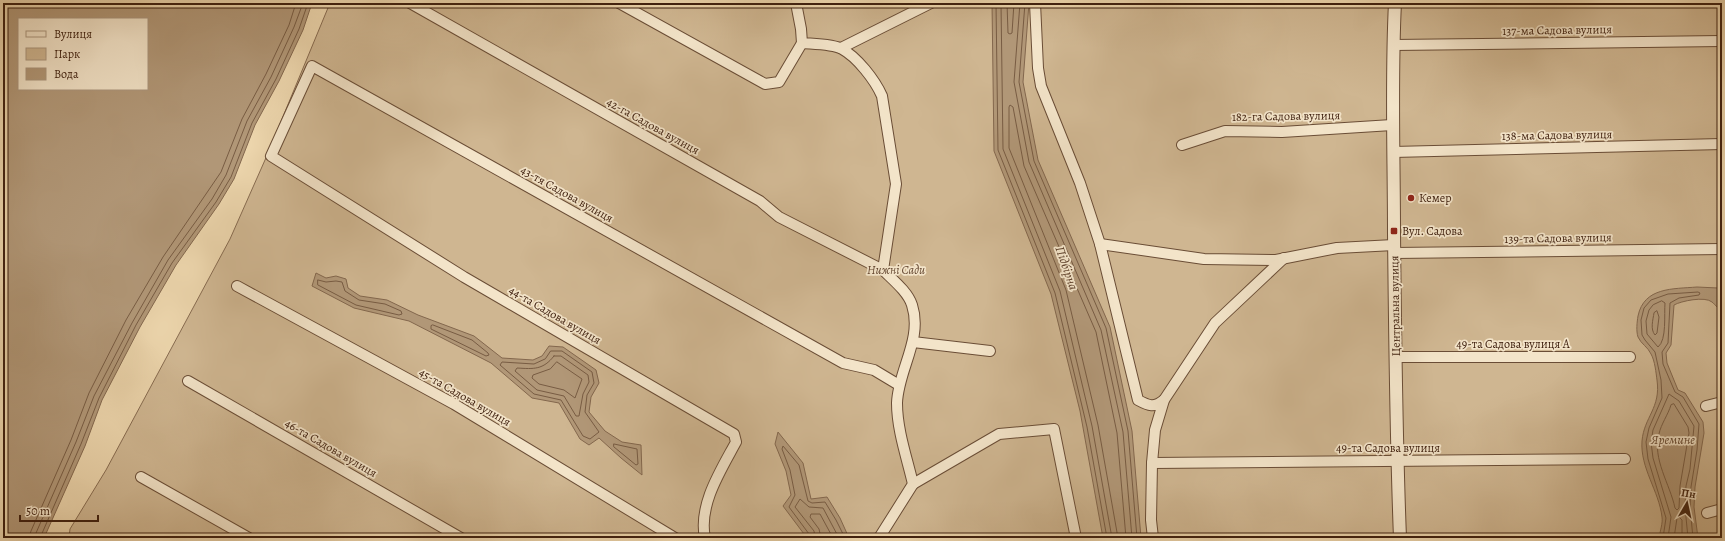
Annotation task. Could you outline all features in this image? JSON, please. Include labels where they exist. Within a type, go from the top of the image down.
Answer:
[{"type":"street","name":"42-га Садова вулиця","points":[[410,3],[760,201],[779,216],[883,270],[901,288],[912,304],[915,324],[913,342],[899,385],[897,404],[900,430],[913,484]]},
{"type":"street","points":[[619,3],[765,84],[779,82],[802,43],[796,3]]},
{"type":"street","points":[[841,48],[931,3]]},
{"type":"street","points":[[1035,3],[1038,68],[1042,86],[1080,183],[1100,244],[1138,400],[1149,406],[1162,405]]},
{"type":"street","name":"Центральна вулиця","points":[[1395,3],[1392,125],[1397,461],[1400,538]]},
{"type":"street","name":"137-ма Садова вулиця","points":[[1393,45],[1722,40]]},
{"type":"street","points":[[802,43],[841,48],[855,59],[878,86],[882,96],[896,184],[883,270]]},
{"type":"street","name":"43-тя Садова вулиця","points":[[271,156],[312,66],[836,359],[874,370],[899,385]]},
{"type":"street","name":"182-га Садова вулиця","points":[[1182,145],[1225,131],[1282,132],[1392,125]]},
{"type":"street","name":"138-ма Садова вулиця","points":[[1393,152],[1722,144]]},
{"type":"street","name":"44-та Садова вулиця","points":[[271,156],[464,277],[734,434],[736,442],[710,495],[705,518],[705,538]]},
{"type":"street","name":"139-та Садова вулиця","points":[[1100,244],[1204,259],[1276,260],[1336,248],[1722,249]]},
{"type":"street","points":[[1153,538],[1151,520],[1154,430],[1162,405],[1215,323],[1284,258]]},
{"type":"street","name":"45-та Садова вулиця","points":[[237,286],[454,404],[675,538]]},
{"type":"street","points":[[913,342],[990,351]]},
{"type":"street","name":"49-та Садова вулиця А","points":[[1396,357],[1630,357]]},
{"type":"street","name":"46-та Садова вулиця","points":[[188,381],[461,538]]},
{"type":"street","points":[[1706,406],[1722,402]]},
{"type":"street","points":[[879,538],[913,484],[1000,434],[1054,429],[1076,538]]},
{"type":"street","name":"49-та Садова вулиця","points":[[1152,463],[1625,459]]},
{"type":"street","points":[[141,477],[249,538]]},
{"type":"street","points":[[1707,513],[1722,509]]},
{"type":"green space","name":"Нижні Сади","points":[[330,3],[1722,3],[1722,538],[69,538],[70,529],[106,470],[230,239],[265,160]]},
{"type":"water","points":[[3,3],[312,3],[303,30],[279,81],[255,125],[234,179],[219,204],[176,265],[140,327],[102,400],[85,446],[44,538],[3,538]]},
{"type":"water","name":"Підбірна","points":[[992,3],[1029,3],[1023,82],[1038,160],[1110,327],[1132,431],[1141,538],[1103,538],[1080,411],[1051,294],[994,151]]},
{"type":"water","points":[[316,273],[326,278],[336,276],[346,279],[348,288],[360,296],[387,300],[418,315],[474,336],[502,358],[533,360],[542,356],[549,346],[563,347],[596,370],[599,383],[591,397],[589,412],[605,431],[622,442],[641,445],[642,475],[599,438],[589,445],[580,439],[559,403],[532,398],[491,363],[409,321],[354,308],[312,286]]},
{"type":"water","name":"Яремине","points":[[1697,287],[1718,288],[1720,298],[1722,298],[1722,309],[1717,307],[1709,300],[1704,299],[1682,302],[1674,305],[1671,345],[1666,353],[1667,363],[1678,390],[1685,393],[1703,422],[1704,433],[1695,487],[1694,507],[1698,538],[1659,538],[1662,517],[1642,451],[1643,433],[1655,405],[1658,390],[1652,357],[1650,352],[1638,337],[1638,316],[1641,307],[1646,300],[1661,291]]},
{"type":"water","points":[[778,432],[803,463],[811,499],[827,497],[840,518],[849,538],[807,538],[783,506],[791,495],[786,471],[775,444]]},
{"type":"place","name":"Кемер","points":[[1411,198]]},
{"type":"place","name":"Вул. Садова","points":[[1394,231]]}]
